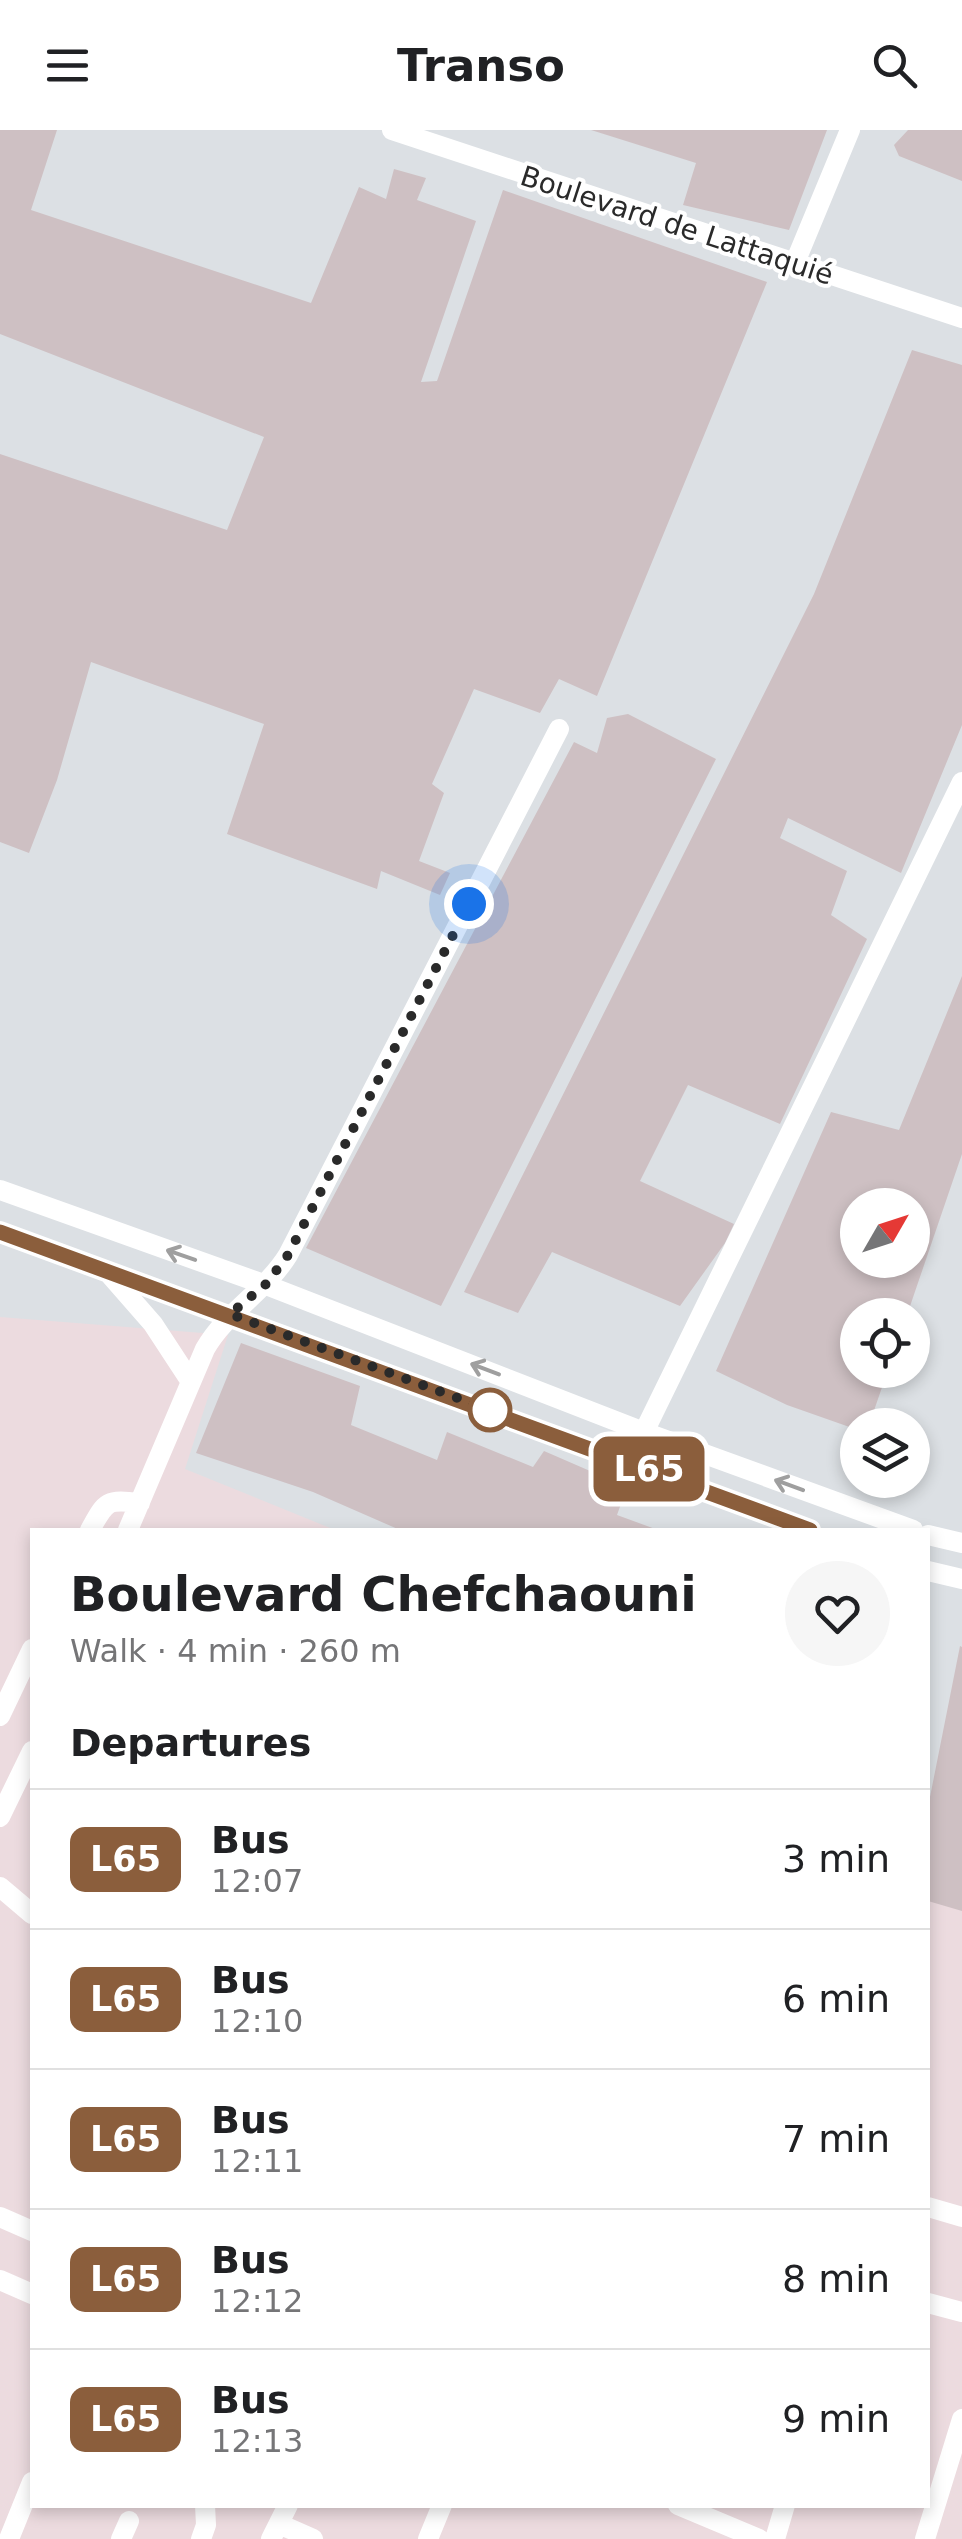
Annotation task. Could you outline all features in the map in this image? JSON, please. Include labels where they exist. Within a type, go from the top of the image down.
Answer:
[{"type":"street","name":"Boulevard de Lattaquié","points":[[392,130],[962,318]]},
{"type":"street","points":[[794,265],[850,130]]},
{"type":"street","points":[[129,1528],[213,1334],[266,1284],[288,1255],[559,729]]},
{"type":"street","points":[[644,1432],[962,782]]},
{"type":"street","points":[[0,1190],[266,1284],[644,1432],[908,1528]]},
{"type":"street","points":[[0,1232],[805,1528]]},
{"type":"street","points":[[106,1272],[154,1324],[192,1382]]},
{"type":"street","points":[[91,1528],[104,1505],[114,1500],[140,1503]]},
{"type":"street","points":[[930,1535],[962,1543]]},
{"type":"street","points":[[930,1571],[962,1579]]},
{"type":"street","points":[[0,1716],[30,1653]]},
{"type":"street","points":[[0,1817],[30,1755]]},
{"type":"street","points":[[0,1887],[30,1912]]},
{"type":"street","points":[[930,2209],[962,2218]]},
{"type":"street","points":[[0,2217],[30,2231]]},
{"type":"street","points":[[0,2280],[30,2293]]},
{"type":"street","points":[[930,2304],[962,2312]]},
{"type":"street","points":[[925,2539],[962,2419]]},
{"type":"street","points":[[9,2539],[30,2487]]},
{"type":"street","points":[[201,2539],[205,2508]]},
{"type":"street","points":[[428,2539],[441,2508]]},
{"type":"street","points":[[685,2508],[759,2539]]},
{"type":"street","points":[[775,2539],[784,2508]]},
{"type":"street","points":[[280,2523],[314,2539]]},
{"type":"shaded area","points":[[0,130],[962,130],[962,1888],[930,1880],[930,1528],[330,1528],[185,1469],[228,1335],[0,1317]]},
{"type":"building","points":[[0,130],[57,130],[31,210],[311,303],[359,187],[386,199],[394,169],[426,178],[417,200],[476,221],[421,382],[437,381],[503,190],[767,282],[597,696],[559,679],[540,713],[474,689],[432,784],[444,793],[419,861],[450,873],[440,895],[381,871],[377,889],[227,834],[264,724],[91,662],[57,780],[29,853],[0,842],[0,454],[227,530],[264,437],[0,334]]},
{"type":"building","points":[[591,130],[827,130],[789,230],[683,205],[696,163]]},
{"type":"building","points":[[908,130],[962,130],[962,181],[899,156],[894,145]]},
{"type":"building","points":[[912,350],[962,365],[962,725],[901,873],[788,818],[780,838],[847,871],[831,915],[867,939],[780,1124],[688,1085],[640,1181],[734,1224],[680,1306],[552,1252],[518,1313],[464,1292],[814,594]]},
{"type":"building","points":[[628,714],[716,759],[441,1306],[306,1248],[574,742],[597,753],[607,718]]},
{"type":"building","points":[[962,976],[962,1154],[930,1248],[930,1188],[840,1188],[840,1278],[920,1278],[913,1298],[840,1298],[840,1388],[882,1388],[875,1408],[840,1408],[840,1424],[787,1405],[716,1371],[831,1112],[899,1130]]},
{"type":"building","points":[[241,1343],[360,1386],[351,1425],[437,1460],[447,1432],[533,1467],[544,1451],[627,1487],[617,1515],[653,1528],[395,1528],[313,1492],[196,1453]]},
{"type":"building","points":[[960,1646],[962,1911],[930,1902],[930,1797]]},
{"type":"bus line","name":"L65","points":[[0,1232],[805,1528]]},
{"type":"route","points":[[469,904],[280,1269],[230,1314],[490,1410]]}]
